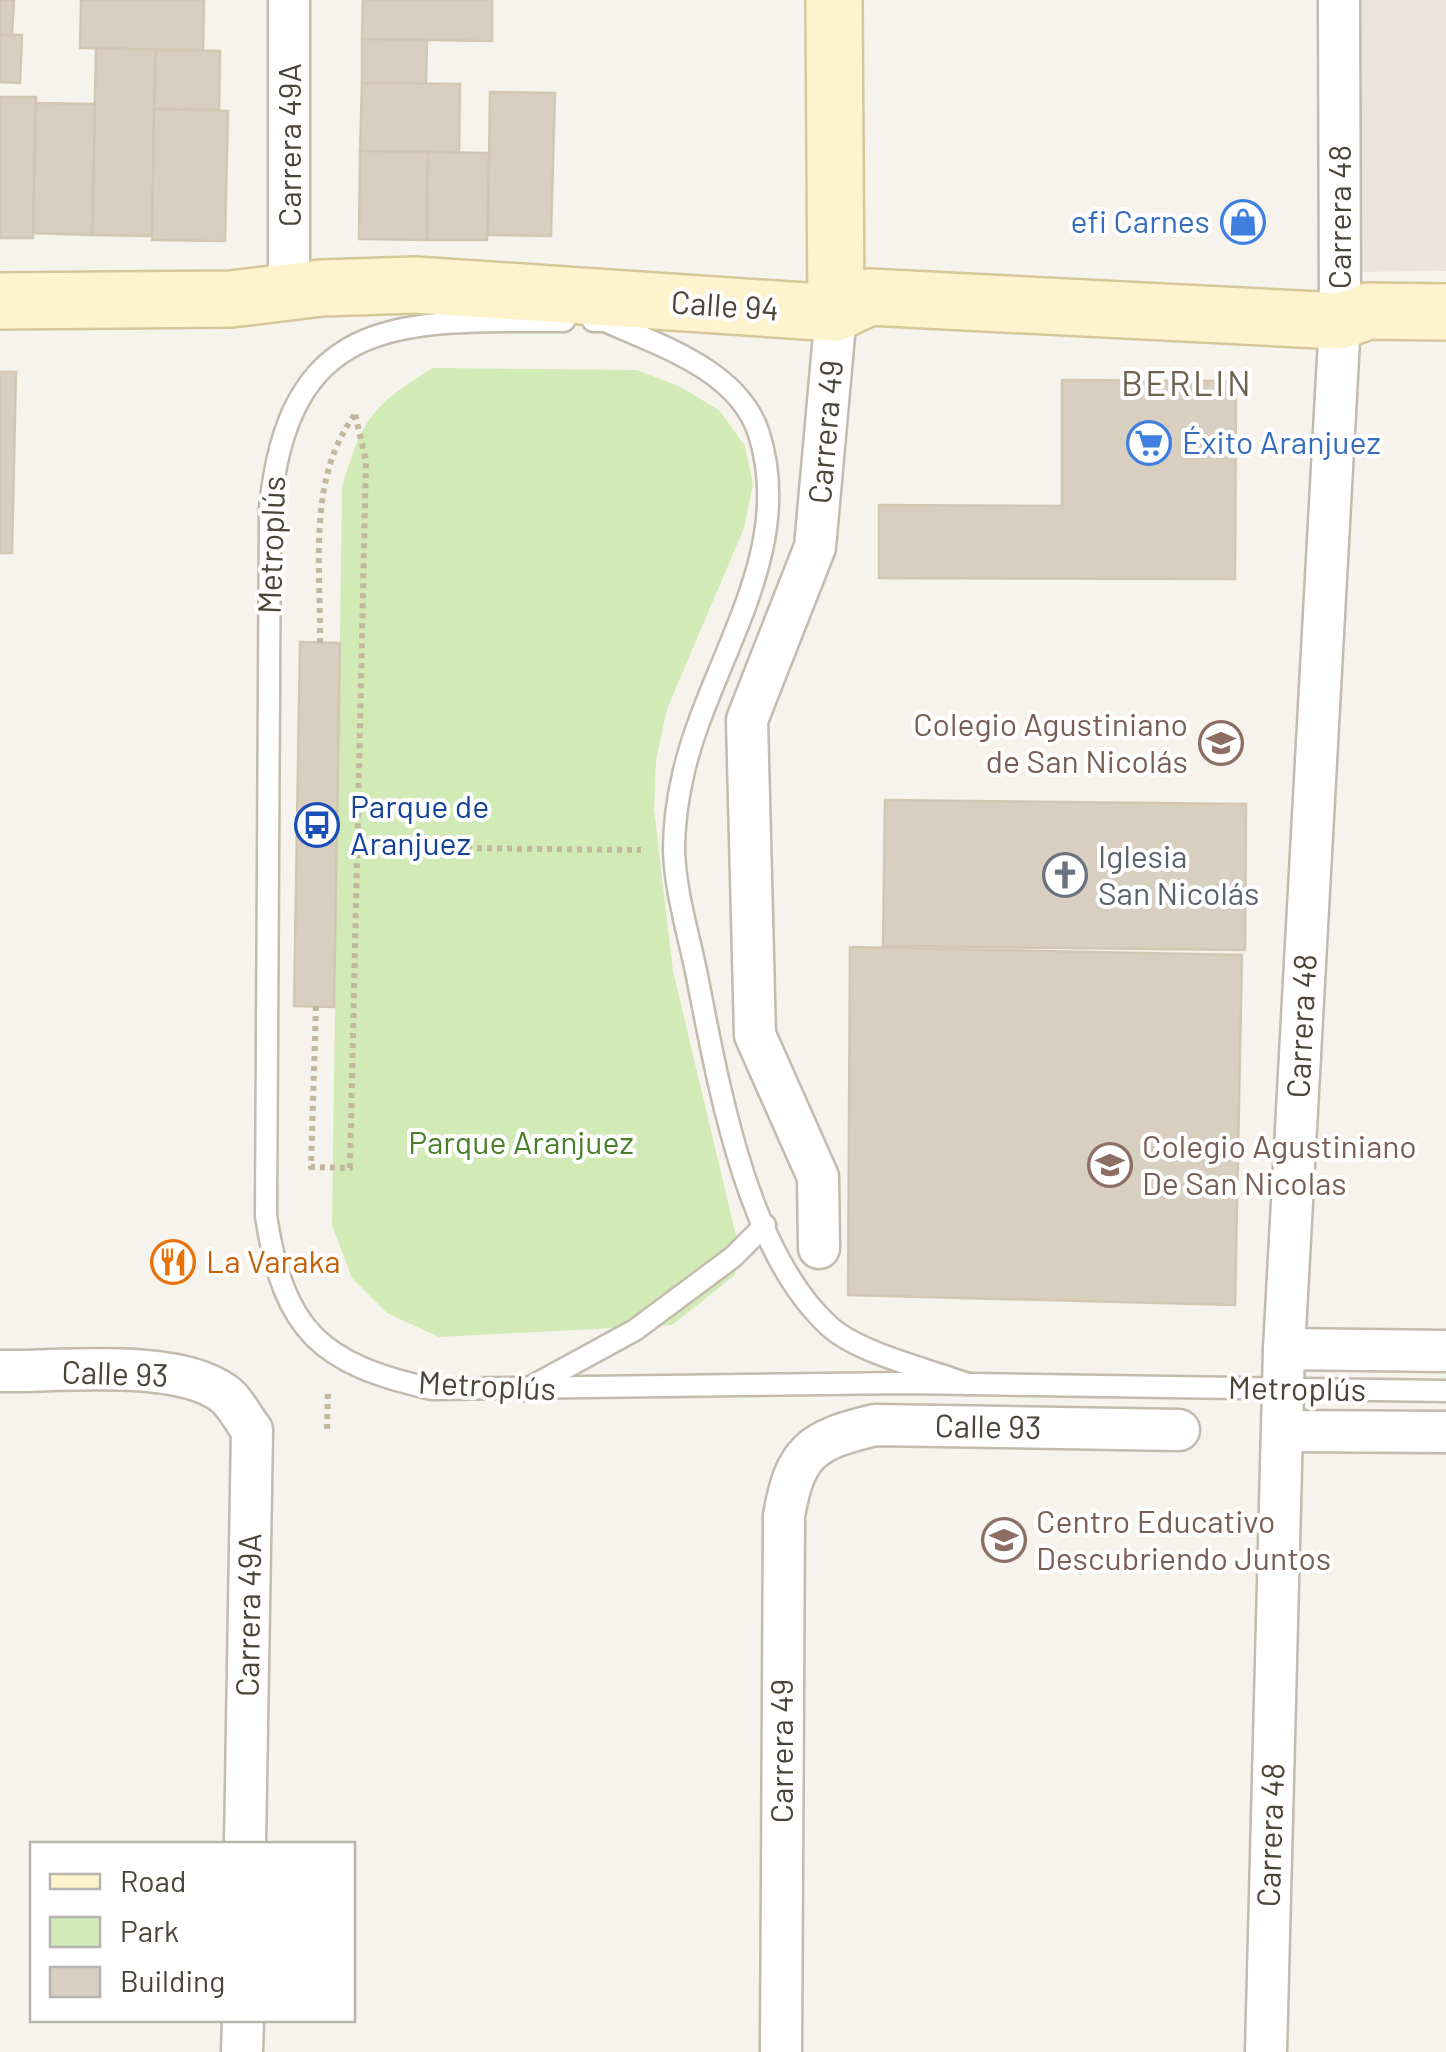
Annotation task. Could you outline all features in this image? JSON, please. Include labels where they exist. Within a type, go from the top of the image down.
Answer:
[{"type":"street","name":"Carrera 49A","points":[[289,290],[290,0]]},
{"type":"street","name":"Carrera 49","points":[[819,1248],[818,1176],[754,1034],[747,720],[816,547],[836,313],[834,0]]},
{"type":"street","name":"Carrera 48","points":[[1266,2052],[1283,1369],[1340,321],[1339,0]]},
{"type":"street","name":"Calle 94","points":[[0,300],[232,299],[289,290],[416,285],[836,313],[869,297],[1340,321],[1368,311],[1446,312]]},
{"type":"street","points":[[1283,1369],[1446,1351]]},
{"type":"street","name":"Calle 93","points":[[0,1372],[159,1373],[193,1378],[226,1394]]},
{"type":"street","name":"Carrera 49A","points":[[226,1394],[252,1430],[246,1842]]},
{"type":"street","name":"Calle 93","points":[[804,1453],[836,1434],[875,1425],[1179,1430]]},
{"type":"street","points":[[1282,1431],[1446,1432]]},
{"type":"street","name":"Carrera 49","points":[[781,2052],[784,1516],[790,1484],[804,1453]]},
{"type":"street","points":[[242,2052],[243,2022]]},
{"type":"lane","name":"Metroplús","points":[[968,1384],[830,1328],[783,1263],[765,1225],[731,1133],[718,1082],[674,850],[682,776],[699,720],[740,626],[762,552],[768,488],[758,432],[732,388],[692,361],[606,320],[444,321],[375,333],[337,354],[289,416],[275,457],[270,508],[266,1216],[274,1266],[297,1314],[330,1354],[374,1376],[432,1389],[968,1384],[1283,1369],[1446,1391]]},
{"type":"lane","points":[[523,1390],[635,1330],[733,1257],[765,1225]]},
{"type":"path","points":[[316,1006],[311,1166],[350,1168],[366,461],[355,414],[336,440],[322,482],[320,643]]},
{"type":"path","points":[[357,847],[674,850]]},
{"type":"shaded area","points":[[1353,0],[1446,0],[1446,271],[1343,272]]},
{"type":"green space","name":"Parque Aranjuez","points":[[433,368],[637,370],[681,387],[720,411],[745,446],[753,484],[744,528],[667,709],[656,760],[654,809],[673,971],[736,1236],[735,1275],[672,1325],[439,1337],[387,1313],[352,1278],[332,1225],[342,487],[356,445],[372,416],[382,404]]},
{"type":"building","points":[[0,0],[14,0],[12,35],[0,35]]},
{"type":"building","points":[[81,0],[204,0],[203,50],[80,48]]},
{"type":"building","points":[[363,0],[492,0],[492,41],[362,39]]},
{"type":"building","points":[[0,35],[22,35],[20,83],[0,82]]},
{"type":"building","points":[[362,39],[427,40],[426,84],[362,83]]},
{"type":"building","points":[[96,48],[156,50],[152,236],[92,235]]},
{"type":"building","points":[[156,50],[220,51],[219,110],[154,109]]},
{"type":"building","points":[[362,83],[460,84],[459,152],[360,151]]},
{"type":"building","points":[[490,92],[555,93],[551,236],[488,235]]},
{"type":"building","points":[[0,97],[36,97],[33,238],[0,238]]},
{"type":"building","points":[[36,103],[95,104],[92,235],[33,233]]},
{"type":"building","points":[[154,109],[228,111],[225,241],[152,240]]},
{"type":"building","points":[[360,151],[428,152],[427,240],[359,239]]},
{"type":"building","points":[[428,152],[489,153],[487,240],[427,240]]},
{"type":"building","points":[[0,372],[16,372],[12,553],[0,553]]},
{"type":"building","name":"Éxito Aranjuez","points":[[1062,380],[1236,381],[1235,579],[879,578],[879,505],[1062,506]]},
{"type":"building","name":"Parque de Aranjuez","points":[[300,642],[340,643],[334,1007],[294,1006]]},
{"type":"building","name":"Iglesia San Nicolás","points":[[885,800],[1246,804],[1245,950],[883,946]]},
{"type":"building","points":[[850,947],[1242,955],[1235,1305],[848,1295]]},
{"type":"place","name":"efi Carnes","points":[[1243,222]]},
{"type":"place","name":"Éxito Aranjuez","points":[[1149,443]]},
{"type":"place","name":"Colegio Agustiniano de San Nicolás","points":[[1221,743]]},
{"type":"place","name":"Parque de Aranjuez","points":[[317,825]]},
{"type":"place","name":"Iglesia San Nicolás","points":[[1065,875]]},
{"type":"place","name":"Colegio Agustiniano De San Nicolas","points":[[1110,1165]]},
{"type":"place","name":"La Varaka","points":[[173,1262]]},
{"type":"place","name":"Centro Educativo Descubriendo Juntos","points":[[1004,1540]]},
{"type":"district","name":"BERLIN","points":[[1187,384]]}]
